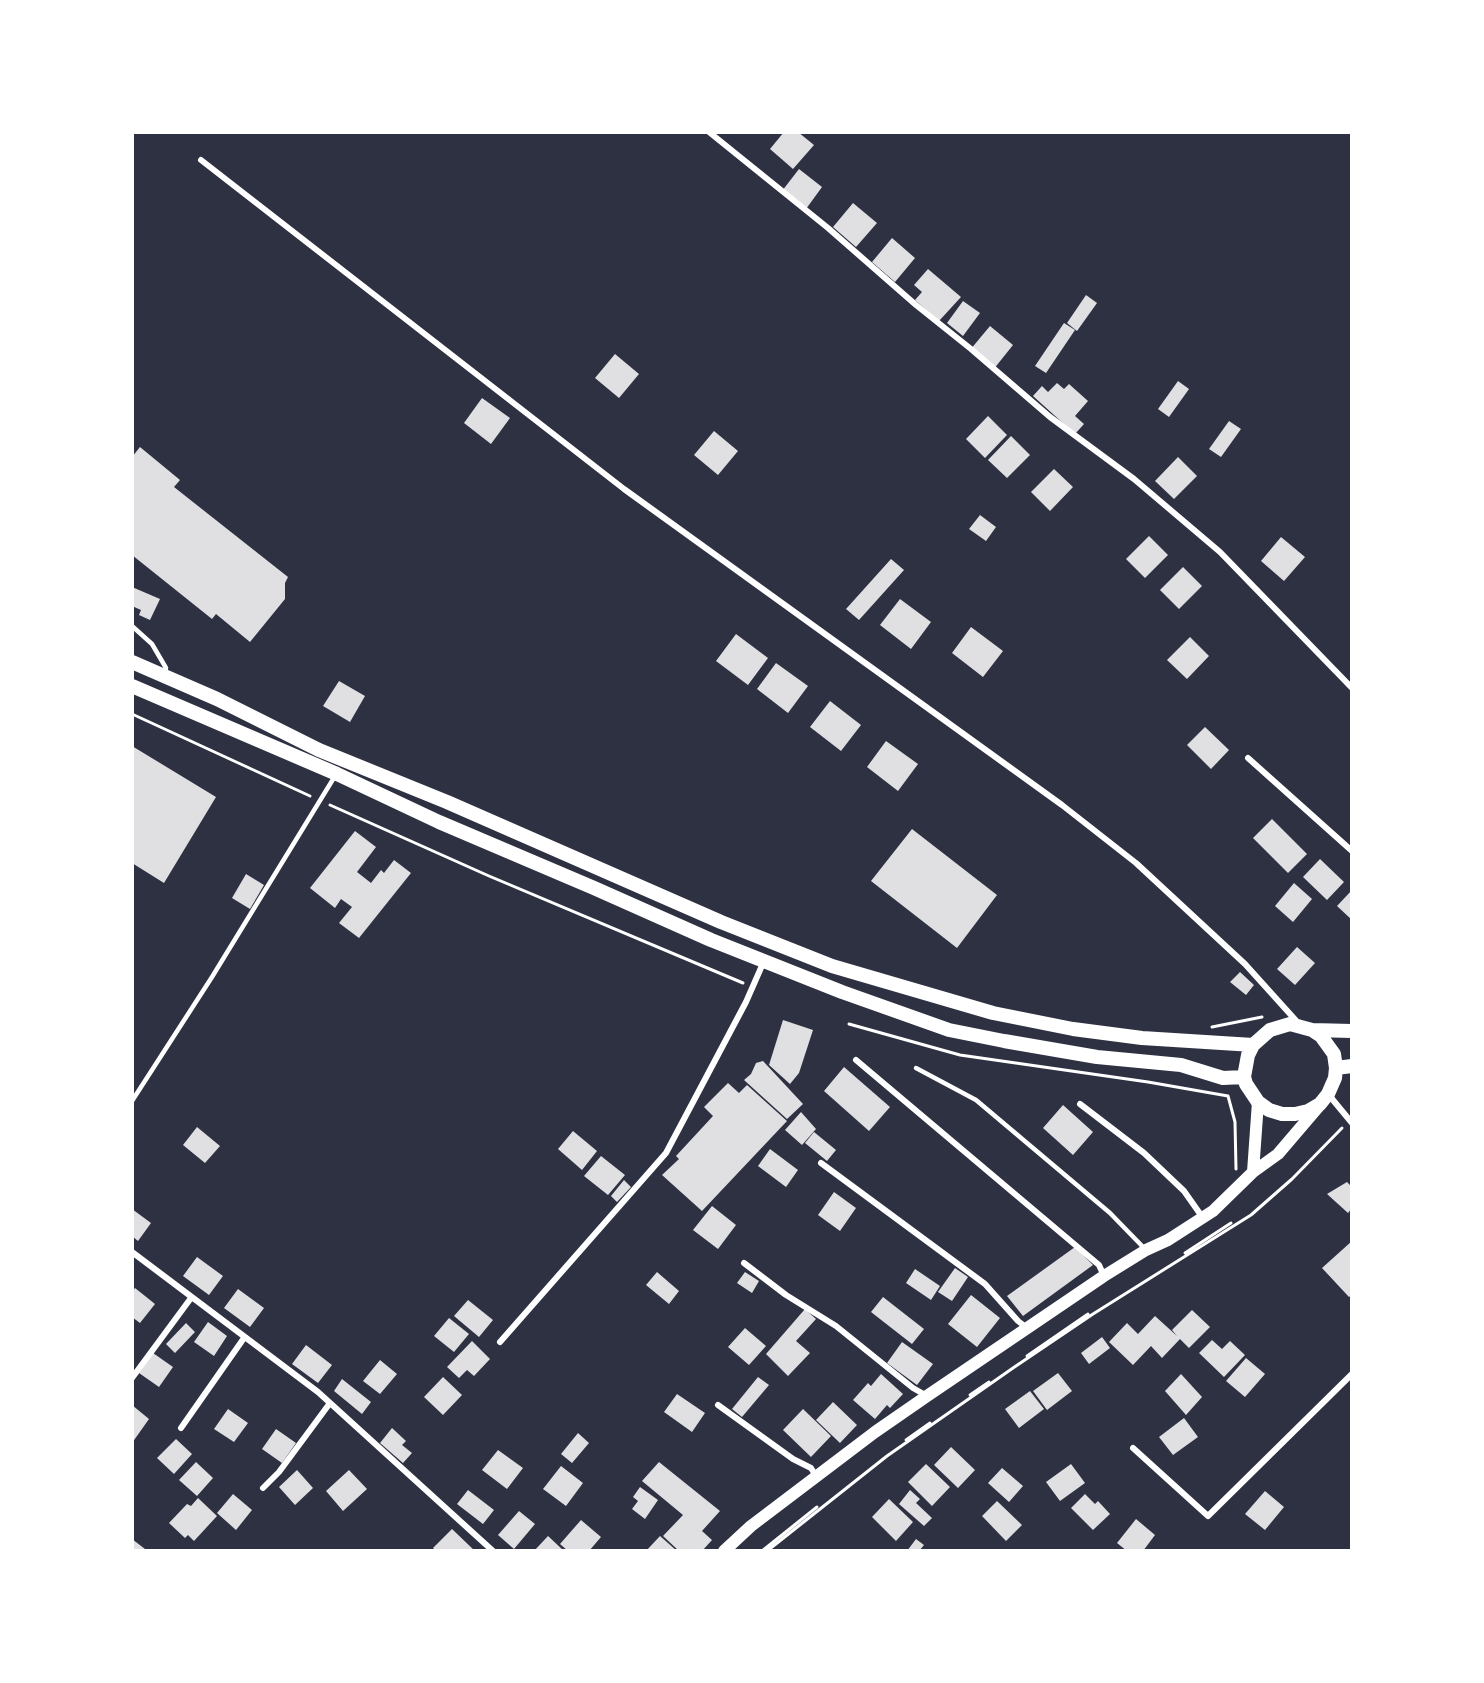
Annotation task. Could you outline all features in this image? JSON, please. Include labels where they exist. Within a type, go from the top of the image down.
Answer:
[{"type":"main road","points":[[132,662],[218,699],[319,750],[447,801],[711,917],[832,966],[993,1012],[1073,1029],[1142,1038],[1253,1045]]},
{"type":"main road","points":[[132,686],[711,940],[842,992],[949,1030],[1097,1057],[1180,1065],[1223,1077],[1244,1077]]},
{"type":"main road","points":[[1329,1094],[1320,1104],[1308,1111],[1282,1114],[1269,1110],[1258,1102],[1246,1084],[1244,1077],[1248,1055],[1253,1045],[1270,1030],[1280,1026],[1290,1024],[1307,1028],[1352,1031]]},
{"type":"main road","points":[[724,1551],[752,1526],[816,1477],[927,1396],[1104,1276],[1203,1218],[1234,1192],[1253,1172],[1278,1154],[1329,1094],[1335,1078],[1334,1054],[1329,1045],[1307,1028]]},
{"type":"main road","points":[[1336,1068],[1352,1066]]},
{"type":"main road","points":[[1253,1172],[1258,1102]]},
{"type":"street","points":[[709,132],[828,228],[1050,417],[1134,479],[1220,552],[1352,688]]},
{"type":"street","points":[[201,160],[624,489],[1071,812],[1136,864],[1228,949],[1307,1028]]},
{"type":"street","points":[[1248,758],[1352,851]]},
{"type":"street","points":[[500,1342],[666,1153],[719,1055],[764,961]]},
{"type":"street","points":[[856,1060],[1099,1265],[1104,1276]]},
{"type":"street","points":[[1329,1094],[1351,1122]]},
{"type":"street","points":[[1080,1104],[1144,1153],[1184,1191],[1203,1218]]},
{"type":"street","points":[[821,1163],[986,1284],[1018,1321],[1027,1328]]},
{"type":"street","points":[[132,1252],[330,1403],[493,1551]]},
{"type":"street","points":[[744,1263],[786,1295],[836,1326],[913,1388],[927,1396]]},
{"type":"street","points":[[132,1378],[191,1298]]},
{"type":"street","points":[[181,1428],[244,1338]]},
{"type":"street","points":[[1133,1448],[1208,1516],[1352,1374]]},
{"type":"street","points":[[263,1488],[279,1472],[330,1403]]},
{"type":"street","points":[[718,1405],[793,1459],[811,1468],[816,1477]]},
{"type":"lane","points":[[132,626],[152,644],[166,668],[165,677]]},
{"type":"lane","points":[[132,1101],[212,977],[337,774]]},
{"type":"lane","points":[[916,1068],[976,1100],[1110,1213],[1146,1250]]},
{"type":"path","points":[[132,714],[489,876],[753,987]]},
{"type":"path","points":[[1207,1028],[1263,1017]]},
{"type":"path","points":[[849,1024],[960,1054],[1228,1096],[1236,1122],[1234,1177]]},
{"type":"path","points":[[764,1551],[887,1456],[1012,1368],[1093,1314],[1251,1215],[1351,1122]]},
{"type":"path","points":[[764,1551],[909,1438],[981,1387],[1231,1223]]},
{"type":"building","points":[[784,132],[798,132],[814,145],[793,169],[770,149]]},
{"type":"building","points":[[799,169],[822,187],[806,209],[782,191]]},
{"type":"building","points":[[853,203],[877,223],[856,247],[833,227]]},
{"type":"building","points":[[892,238],[915,258],[895,282],[872,262]]},
{"type":"building","points":[[928,269],[961,297],[939,321],[915,300],[922,292],[914,285]]},
{"type":"building","points":[[1086,295],[1097,303],[1077,331],[1067,323]]},
{"type":"building","points":[[963,301],[980,313],[963,336],[947,323]]},
{"type":"building","points":[[1064,323],[1075,330],[1046,373],[1035,366]]},
{"type":"building","points":[[990,326],[1013,345],[993,370],[970,350]]},
{"type":"building","points":[[615,354],[639,374],[619,398],[595,378]]},
{"type":"building","points":[[1178,381],[1189,389],[1169,417],[1158,409]]},
{"type":"building","points":[[1057,383],[1064,389],[1069,384],[1088,401],[1075,416],[1084,424],[1075,434],[1033,396],[1042,386],[1048,392]]},
{"type":"building","points":[[482,398],[510,418],[491,444],[464,423]]},
{"type":"building","points":[[988,416],[1007,435],[985,458],[966,439]]},
{"type":"building","points":[[1229,421],[1241,429],[1221,457],[1209,449]]},
{"type":"building","points":[[714,431],[738,451],[718,475],[694,455]]},
{"type":"building","points":[[1011,436],[1030,455],[1007,478],[988,460]]},
{"type":"building","points":[[140,447],[180,480],[174,487],[288,577],[285,583],[285,599],[250,642],[216,614],[212,619],[132,555],[132,457]]},
{"type":"building","points":[[1178,457],[1197,476],[1174,499],[1155,481]]},
{"type":"building","points":[[1054,469],[1073,487],[1050,511],[1031,492]]},
{"type":"building","points":[[980,515],[996,527],[986,541],[969,529]]},
{"type":"building","points":[[1149,536],[1168,555],[1145,578],[1126,559]]},
{"type":"building","points":[[1281,537],[1305,557],[1284,581],[1261,561]]},
{"type":"building","points":[[891,559],[904,570],[859,620],[846,609]]},
{"type":"building","points":[[1183,567],[1202,586],[1179,609],[1160,590]]},
{"type":"building","points":[[132,587],[160,599],[150,620],[139,615],[141,610],[132,606]]},
{"type":"building","points":[[900,599],[931,622],[911,649],[880,625]]},
{"type":"building","points":[[971,627],[1003,651],[983,677],[952,653]]},
{"type":"building","points":[[736,634],[768,658],[748,685],[716,661]]},
{"type":"building","points":[[1190,637],[1209,656],[1187,679],[1167,660]]},
{"type":"building","points":[[776,663],[808,686],[788,713],[757,689]]},
{"type":"building","points":[[339,681],[365,696],[350,722],[323,706]]},
{"type":"building","points":[[830,701],[861,725],[841,751],[810,727]]},
{"type":"building","points":[[1205,727],[1229,750],[1211,769],[1187,745]]},
{"type":"building","points":[[886,741],[918,764],[898,791],[867,767]]},
{"type":"building","points":[[132,746],[216,797],[164,883],[132,863]]},
{"type":"building","points":[[1272,819],[1307,854],[1288,873],[1253,838]]},
{"type":"building","points":[[912,829],[997,895],[957,948],[871,881]]},
{"type":"building","points":[[355,831],[376,847],[357,872],[371,883],[381,870],[384,873],[394,860],[411,873],[359,938],[339,923],[352,907],[341,899],[335,908],[310,888]]},
{"type":"building","points":[[1320,859],[1344,882],[1327,900],[1303,877]]},
{"type":"building","points":[[246,874],[264,885],[250,909],[232,898]]},
{"type":"building","points":[[1294,883],[1312,899],[1293,922],[1275,906]]},
{"type":"building","points":[[1352,890],[1352,920],[1337,906]]},
{"type":"building","points":[[1297,947],[1315,963],[1295,985],[1277,969]]},
{"type":"building","points":[[1240,972],[1254,985],[1246,995],[1230,982]]},
{"type":"building","points":[[783,1020],[813,1030],[799,1073],[790,1084],[769,1065]]},
{"type":"building","points":[[763,1061],[803,1104],[787,1119],[744,1080],[751,1074],[756,1063]]},
{"type":"building","points":[[844,1067],[890,1107],[869,1131],[824,1091]]},
{"type":"building","points":[[728,1083],[739,1093],[747,1085],[787,1121],[702,1211],[662,1175],[679,1159],[676,1156],[713,1116],[704,1107]]},
{"type":"building","points":[[1063,1105],[1093,1132],[1073,1155],[1043,1128]]},
{"type":"building","points":[[801,1112],[816,1129],[802,1145],[785,1130]]},
{"type":"building","points":[[197,1127],[220,1146],[205,1163],[183,1145]]},
{"type":"building","points":[[573,1131],[597,1151],[582,1170],[558,1149]]},
{"type":"building","points":[[814,1132],[836,1150],[827,1161],[805,1143]]},
{"type":"building","points":[[770,1149],[798,1170],[786,1187],[758,1166]]},
{"type":"building","points":[[601,1156],[625,1175],[608,1195],[584,1176]]},
{"type":"building","points":[[624,1180],[631,1187],[617,1202],[611,1196]]},
{"type":"building","points":[[1347,1182],[1352,1187],[1352,1208],[1348,1213],[1327,1194]]},
{"type":"building","points":[[834,1192],[856,1208],[840,1231],[818,1215]]},
{"type":"building","points":[[712,1206],[736,1225],[718,1249],[693,1230]]},
{"type":"building","points":[[132,1209],[151,1223],[138,1241],[132,1236]]},
{"type":"building","points":[[1352,1241],[1352,1295],[1349,1297],[1322,1268]]},
{"type":"building","points":[[1075,1247],[1093,1265],[1023,1316],[1007,1296]]},
{"type":"building","points":[[197,1257],[223,1276],[209,1295],[183,1276]]},
{"type":"building","points":[[955,1268],[968,1277],[952,1301],[938,1292]]},
{"type":"building","points":[[915,1269],[940,1286],[931,1300],[906,1283]]},
{"type":"building","points":[[657,1272],[679,1291],[669,1304],[646,1285]]},
{"type":"building","points":[[745,1272],[759,1281],[752,1293],[737,1283]]},
{"type":"building","points":[[135,1288],[155,1304],[140,1323],[132,1317],[132,1292]]},
{"type":"building","points":[[238,1289],[264,1308],[250,1327],[224,1308]]},
{"type":"building","points":[[971,1295],[1000,1318],[977,1347],[948,1324]]},
{"type":"building","points":[[883,1297],[924,1329],[912,1344],[871,1312]]},
{"type":"building","points":[[468,1300],[493,1320],[479,1337],[454,1316]]},
{"type":"building","points":[[805,1309],[816,1319],[796,1341],[810,1353],[788,1376],[766,1354]]},
{"type":"building","points":[[1192,1310],[1210,1327],[1189,1348],[1180,1339],[1162,1358],[1151,1346],[1133,1365],[1109,1342],[1127,1323],[1138,1334],[1155,1316],[1177,1336],[1172,1330]]},
{"type":"building","points":[[449,1318],[469,1334],[454,1352],[434,1336]]},
{"type":"building","points":[[208,1322],[227,1336],[214,1356],[194,1342]]},
{"type":"building","points":[[186,1323],[195,1332],[175,1353],[166,1344]]},
{"type":"building","points":[[745,1328],[766,1346],[749,1365],[728,1347]]},
{"type":"building","points":[[1102,1337],[1110,1348],[1089,1364],[1081,1353]]},
{"type":"building","points":[[1212,1340],[1222,1349],[1230,1341],[1245,1355],[1224,1377],[1199,1353]]},
{"type":"building","points":[[472,1341],[490,1359],[474,1376],[467,1370],[459,1378],[447,1367]]},
{"type":"building","points":[[902,1342],[933,1364],[917,1385],[887,1363]]},
{"type":"building","points":[[306,1345],[332,1365],[318,1383],[292,1364]]},
{"type":"building","points":[[153,1353],[173,1367],[159,1387],[139,1373]]},
{"type":"building","points":[[1246,1358],[1265,1374],[1245,1397],[1226,1381]]},
{"type":"building","points":[[380,1360],[397,1374],[380,1394],[363,1381]]},
{"type":"building","points":[[1058,1373],[1072,1391],[1047,1410],[1033,1391]]},
{"type":"building","points":[[881,1374],[903,1394],[890,1408],[887,1405],[875,1419],[853,1400],[868,1383],[871,1386]]},
{"type":"building","points":[[1181,1374],[1202,1397],[1186,1415],[1165,1391]]},
{"type":"building","points":[[443,1377],[462,1395],[443,1415],[424,1397]]},
{"type":"building","points":[[758,1377],[769,1385],[742,1417],[732,1409]]},
{"type":"building","points":[[342,1379],[371,1402],[362,1414],[334,1391]]},
{"type":"building","points":[[1030,1391],[1044,1409],[1019,1428],[1005,1409]]},
{"type":"building","points":[[677,1394],[705,1413],[692,1432],[664,1412]]},
{"type":"building","points":[[833,1402],[857,1425],[840,1443],[816,1420]]},
{"type":"building","points":[[132,1405],[149,1419],[132,1443]]},
{"type":"building","points":[[228,1409],[248,1423],[234,1442],[214,1429]]},
{"type":"building","points":[[803,1409],[831,1436],[811,1457],[783,1430]]},
{"type":"building","points":[[1184,1418],[1198,1437],[1173,1455],[1159,1437]]},
{"type":"building","points":[[392,1428],[406,1441],[402,1445],[412,1453],[403,1463],[380,1443]]},
{"type":"building","points":[[276,1429],[296,1443],[282,1463],[262,1449]]},
{"type":"building","points":[[578,1433],[589,1443],[572,1463],[561,1454]]},
{"type":"building","points":[[176,1439],[192,1454],[174,1474],[157,1458]]},
{"type":"building","points":[[951,1447],[975,1470],[958,1488],[934,1465]]},
{"type":"building","points":[[498,1450],[523,1468],[507,1489],[482,1470]]},
{"type":"building","points":[[196,1462],[213,1478],[197,1496],[179,1480]]},
{"type":"building","points":[[659,1462],[720,1511],[702,1531],[712,1540],[702,1551],[679,1551],[663,1536],[683,1515],[642,1481]]},
{"type":"building","points":[[926,1464],[950,1487],[932,1506],[908,1482]]},
{"type":"building","points":[[1071,1464],[1085,1483],[1060,1501],[1046,1482]]},
{"type":"building","points":[[561,1466],[583,1483],[566,1506],[543,1489]]},
{"type":"building","points":[[1002,1468],[1023,1486],[1009,1502],[988,1483]]},
{"type":"building","points":[[297,1470],[313,1488],[295,1505],[279,1487]]},
{"type":"building","points":[[349,1470],[367,1489],[343,1511],[326,1491]]},
{"type":"building","points":[[640,1487],[658,1500],[645,1519],[632,1509],[638,1501],[633,1497]]},
{"type":"building","points":[[468,1490],[494,1510],[483,1524],[457,1504]]},
{"type":"building","points":[[910,1490],[920,1499],[916,1503],[932,1518],[924,1526],[899,1504]]},
{"type":"building","points":[[1265,1491],[1284,1507],[1265,1530],[1245,1514]]},
{"type":"building","points":[[233,1494],[252,1510],[236,1530],[217,1513]]},
{"type":"building","points":[[1085,1494],[1095,1504],[1098,1501],[1110,1514],[1093,1530],[1071,1508]]},
{"type":"building","points":[[198,1498],[217,1516],[194,1541],[188,1535],[185,1538],[169,1523],[187,1504],[191,1506]]},
{"type":"building","points":[[889,1499],[913,1522],[896,1541],[872,1517]]},
{"type":"building","points":[[997,1501],[1022,1525],[1006,1541],[982,1516]]},
{"type":"building","points":[[519,1511],[535,1524],[514,1549],[498,1535]]},
{"type":"building","points":[[1136,1519],[1155,1535],[1143,1551],[1127,1551],[1117,1543]]},
{"type":"building","points":[[581,1520],[601,1537],[589,1551],[568,1551],[560,1544]]},
{"type":"building","points":[[452,1529],[475,1551],[436,1551],[433,1548]]},
{"type":"building","points":[[548,1536],[564,1551],[534,1551]]},
{"type":"building","points":[[660,1536],[677,1551],[646,1551]]},
{"type":"building","points":[[132,1539],[145,1549],[144,1551],[132,1551]]},
{"type":"building","points":[[916,1539],[924,1545],[919,1551],[907,1551]]}]
